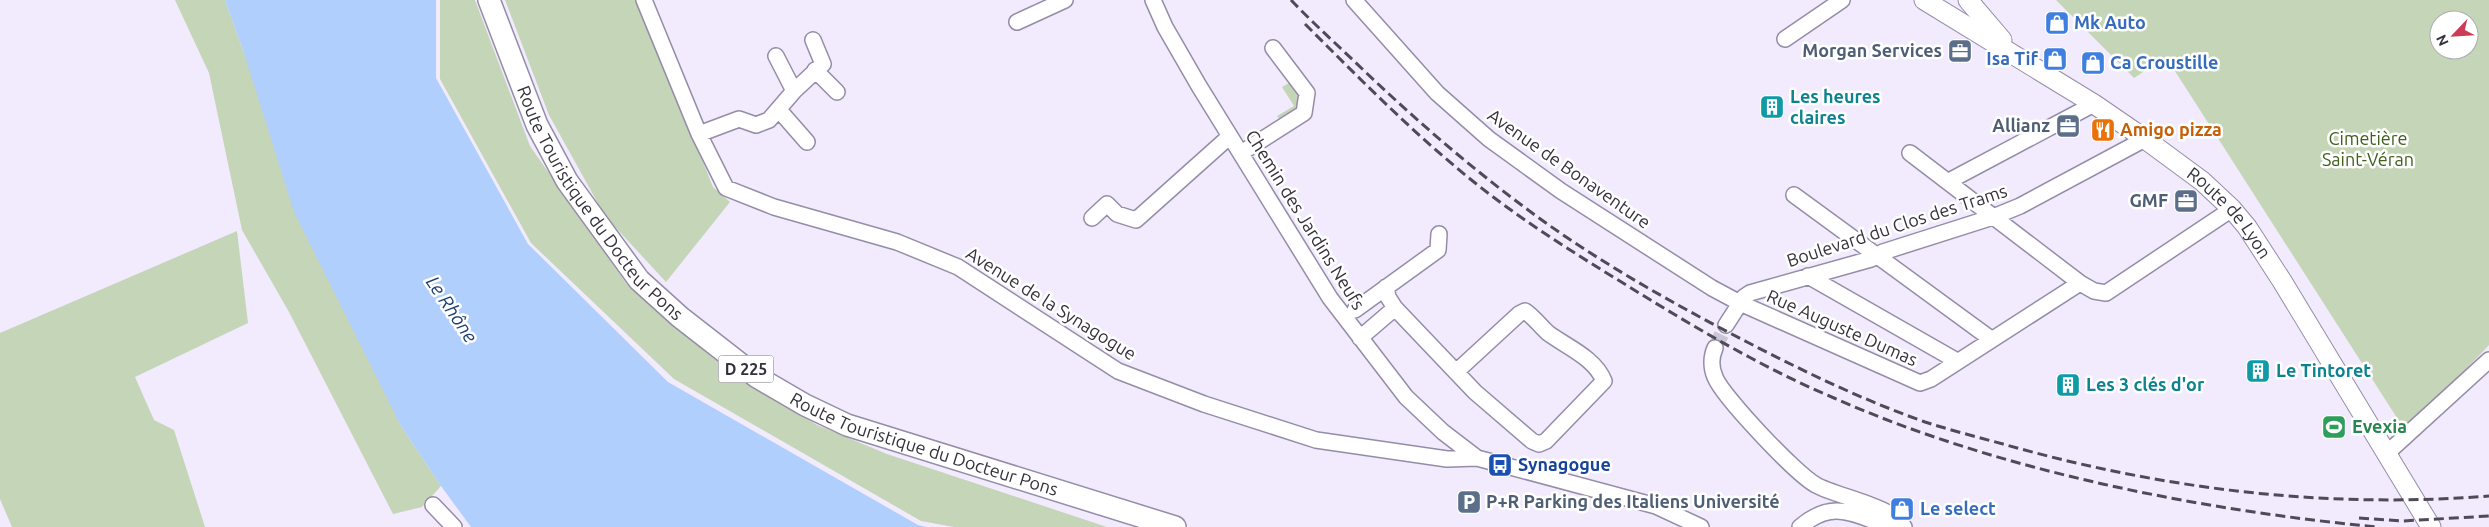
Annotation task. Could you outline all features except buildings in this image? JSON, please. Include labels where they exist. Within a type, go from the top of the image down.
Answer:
[{"type":"highway","name":"Route Touristique du Docteur Pons","points":[[489,0],[537,125],[567,181],[639,280],[680,318],[715,346],[756,377],[805,405],[847,424],[1175,527]]},
{"type":"main road","name":"Route de Lyon","points":[[1924,0],[1947,6],[2024,62],[2094,104],[2146,139],[2213,190],[2232,208],[2247,226],[2282,281],[2430,527]]},
{"type":"main road","points":[[1968,0],[1989,27],[2024,62]]},
{"type":"street","name":"Avenue de la Synagogue","points":[[644,0],[699,134],[726,188],[774,207],[897,242],[958,267],[1118,370],[1204,404],[1316,440],[1447,459],[1477,458],[1656,506],[1700,527]]},
{"type":"street","points":[[1017,22],[1065,0]]},
{"type":"street","name":"Chemin des Jardins Neufs","points":[[1153,0],[1187,67],[1317,279],[1360,338],[1418,411],[1477,458]]},
{"type":"street","name":"Avenue de Bonaventure","points":[[1354,0],[1437,93],[1489,139],[1569,196],[1712,288],[1740,303]]},
{"type":"street","points":[[1785,39],[1842,0]]},
{"type":"street","points":[[699,134],[738,119],[756,125],[769,120],[823,64],[813,40]]},
{"type":"street","points":[[1241,153],[1304,114],[1307,93],[1273,48]]},
{"type":"street","points":[[776,56],[794,92]]},
{"type":"street","points":[[816,70],[838,92]]},
{"type":"street","points":[[1949,181],[2094,104]]},
{"type":"street","points":[[779,110],[807,142]]},
{"type":"street","points":[[1092,218],[1108,204],[1117,214],[1136,220],[1230,136]]},
{"type":"street","name":"Boulevard du Clos des Trams","points":[[1740,303],[1750,293],[1877,255],[1993,217],[2020,206],[2146,139]]},
{"type":"street","points":[[1910,153],[2080,283],[2094,291],[2106,293],[2232,208]]},
{"type":"street","points":[[1794,195],[1991,339]]},
{"type":"street","points":[[1355,310],[1438,250],[1439,234]]},
{"type":"street","points":[[1808,276],[1957,362]]},
{"type":"street","name":"Rue Auguste Dumas","points":[[1740,303],[1920,384],[1931,379],[2080,283]]},
{"type":"street","points":[[1386,287],[1388,297],[1395,308],[1475,392],[1532,441],[1539,444],[1546,441],[1603,385],[1601,374],[1584,356],[1551,335],[1525,312],[1519,314],[1456,372]]},
{"type":"street","points":[[1726,325],[1740,303]]},
{"type":"street","points":[[1360,338],[1395,308]]},
{"type":"street","points":[[1715,348],[1712,362],[1713,370],[1721,389],[1795,470],[1816,485],[1865,502],[1897,519],[1904,527]]},
{"type":"street","points":[[2386,454],[2489,360]]},
{"type":"street","points":[[433,505],[454,527]]},
{"type":"street","points":[[1800,527],[1814,516],[1830,510],[1844,512],[1891,527]]},
{"type":"green space","points":[[175,0],[225,0],[244,53],[401,426],[441,486],[422,507],[393,514],[289,312],[242,230],[209,73]]},
{"type":"green space","points":[[440,0],[475,0],[530,146],[626,283],[714,359],[817,425],[887,454],[1107,527],[954,527],[921,521],[674,379],[531,243],[440,79]]},
{"type":"green space","points":[[505,0],[638,0],[713,187],[730,202],[666,282],[605,216],[549,115]]},
{"type":"green space","name":"Cimetière Saint-Véran","points":[[2056,0],[2489,0],[2489,345],[2406,432],[2166,57],[2134,78]]},
{"type":"green space","points":[[1289,83],[1299,97],[1297,108],[1280,120],[1277,116],[1294,106],[1282,87]]},
{"type":"green space","points":[[237,231],[248,323],[135,377],[154,420],[174,430],[205,527],[12,527],[0,499],[0,333]]},
{"type":"water","name":"Le Rhône","points":[[225,0],[436,0],[436,78],[528,244],[668,382],[918,525],[927,527],[471,527],[401,426],[294,212],[244,53]]},
{"type":"tunnel","points":[[1715,348],[1726,325]]},
{"type":"railway","points":[[1291,0],[1421,123],[1490,181],[1539,218],[1589,252],[1667,299],[1812,375],[1857,395],[1934,425],[1973,436],[2063,460],[2183,484],[2244,492],[2366,500],[2489,496]]},
{"type":"railway","points":[[1305,24],[1390,108],[1434,148],[1479,186],[1534,227],[1680,318],[1781,374],[1897,424],[1963,447],[2101,484],[2240,510],[2377,527]]},
{"type":"railway","points":[[2359,518],[2403,521],[2489,516]]},
{"type":"place","name":"Mk Auto","points":[[2057,23]]},
{"type":"place","name":"Morgan Services","points":[[1960,51]]},
{"type":"place","name":"Isa Tif","points":[[2055,59]]},
{"type":"place","name":"Ca Croustille","points":[[2093,63]]},
{"type":"place","name":"Les heures claires","points":[[1772,107]]},
{"type":"place","name":"Allianz","points":[[2068,126]]},
{"type":"place","name":"Amigo pizza","points":[[2103,130]]},
{"type":"place","name":"GMF","points":[[2186,201]]},
{"type":"place","name":"Le Tintoret","points":[[2258,371]]},
{"type":"place","name":"Les 3 clés d'or","points":[[2068,385]]},
{"type":"place","name":"Evexia","points":[[2334,427]]},
{"type":"place","name":"Synagogue","points":[[1500,465]]},
{"type":"place","name":"P+R Parking des Italiens Université","points":[[1469,502]]},
{"type":"place","name":"Le select","points":[[1902,509]]}]
